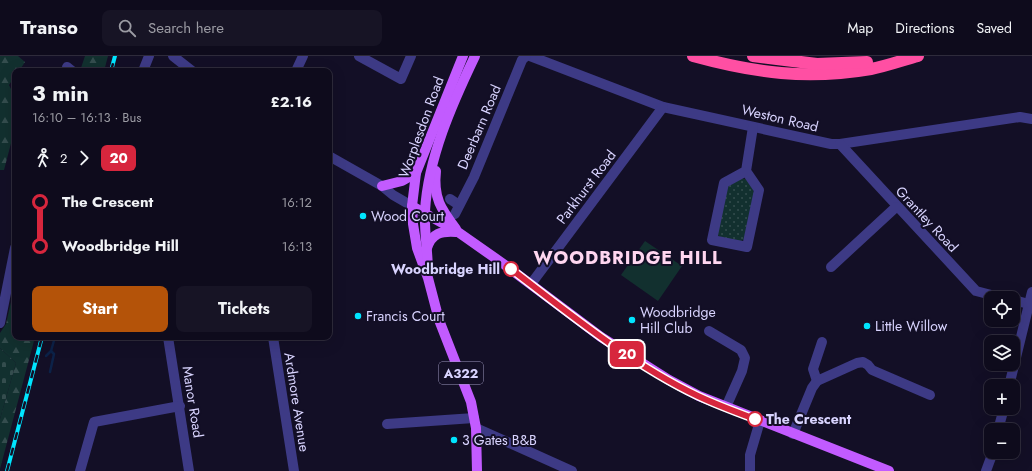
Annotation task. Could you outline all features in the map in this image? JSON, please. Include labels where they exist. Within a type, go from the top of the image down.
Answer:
[{"type":"highway","points":[[693,56],[727,65],[785,75],[840,74],[872,69],[918,56]]},
{"type":"highway","points":[[753,56],[799,62],[838,64],[879,62],[918,56]]},
{"type":"main road","name":"Worplesdon Road","points":[[463,56],[416,173],[412,206],[417,248],[428,278],[439,320],[465,386],[474,418],[476,428],[477,471]]},
{"type":"main road","name":"Worplesdon Road","points":[[428,278],[425,213],[430,171],[438,143],[475,56]]},
{"type":"main road","points":[[438,143],[435,178],[436,196],[441,209],[458,232]]},
{"type":"main road","points":[[382,186],[402,181],[416,173]]},
{"type":"main road","points":[[412,206],[458,232],[531,284],[584,325],[694,394],[887,471]]},
{"type":"main road","points":[[426,249],[430,239],[436,234],[445,231],[458,232]]},
{"type":"street","points":[[144,68],[149,56]]},
{"type":"street","points":[[172,56],[188,68]]},
{"type":"street","points":[[297,68],[303,56]]},
{"type":"street","points":[[359,56],[401,79],[411,56]]},
{"type":"street","name":"Weston Road","points":[[526,57],[663,107],[840,144],[1020,117],[1032,120]]},
{"type":"street","name":"Deerbarn Road","points":[[450,199],[457,209],[474,177],[526,57]]},
{"type":"street","name":"Parkhurst Road","points":[[531,284],[663,107]]},
{"type":"street","points":[[746,171],[724,183],[712,240],[746,247],[759,190],[746,171],[753,127]]},
{"type":"street","name":"Grantley Road","points":[[840,144],[896,207],[976,291],[984,293]]},
{"type":"street","points":[[332,158],[382,186],[393,195],[412,206]]},
{"type":"street","points":[[832,267],[896,207]]},
{"type":"street","points":[[0,323],[12,263]]},
{"type":"street","points":[[1011,379],[1032,292]]},
{"type":"street","points":[[1020,302],[1029,304]]},
{"type":"street","points":[[709,331],[741,350],[745,358],[742,371],[726,407]]},
{"type":"street","name":"Manor Road","points":[[169,340],[189,471]]},
{"type":"street","name":"Ardmore Avenue","points":[[273,340],[294,471]]},
{"type":"street","points":[[817,381],[813,370],[822,342]]},
{"type":"street","points":[[793,434],[812,388],[817,381],[863,362],[872,370],[930,396]]},
{"type":"street","points":[[80,471],[94,422],[180,406]]},
{"type":"street","points":[[387,424],[474,418]]},
{"type":"street","points":[[750,471],[750,455],[760,421]]},
{"type":"street","points":[[476,428],[572,471]]},
{"type":"street","points":[[986,471],[990,459]]},
{"type":"green space","points":[[0,56],[18,56],[25,62],[21,68],[12,68],[12,80],[9,85],[12,91],[12,139],[4,170],[0,170]]},
{"type":"green space","points":[[85,56],[108,56],[105,68],[81,68]]},
{"type":"green space","points":[[741,178],[746,179],[753,189],[755,196],[745,239],[739,242],[722,238],[717,235],[727,187]]},
{"type":"green space","points":[[645,241],[682,266],[658,301],[621,275]]},
{"type":"green space","points":[[12,297],[12,340],[34,340],[0,469],[0,419],[16,363],[0,348],[0,333],[6,324]]},
{"type":"green space","points":[[0,348],[16,363],[0,419]]},
{"type":"waterway","points":[[46,356],[51,351],[54,340]]},
{"type":"waterway","points":[[50,372],[54,354],[51,351]]},
{"type":"railway","points":[[112,68],[115,56]]},
{"type":"railway","points":[[7,471],[41,340]]},
{"type":"bus line","name":"20","points":[[511,269],[584,325],[658,373],[699,396],[755,419]]},
{"type":"place","name":"Wood Court","points":[[363,216]]},
{"type":"place","name":"Woodbridge Hill","points":[[511,269]]},
{"type":"place","name":"Francis Court","points":[[358,316]]},
{"type":"place","name":"Woodbridge Hill Club","points":[[632,320]]},
{"type":"place","name":"Little Willow","points":[[867,326]]},
{"type":"place","name":"The Crescent","points":[[755,419]]},
{"type":"place","name":"3 Gates B&B","points":[[454,440]]},
{"type":"district","name":"WOODBRIDGE HILL","points":[[628,258]]}]
